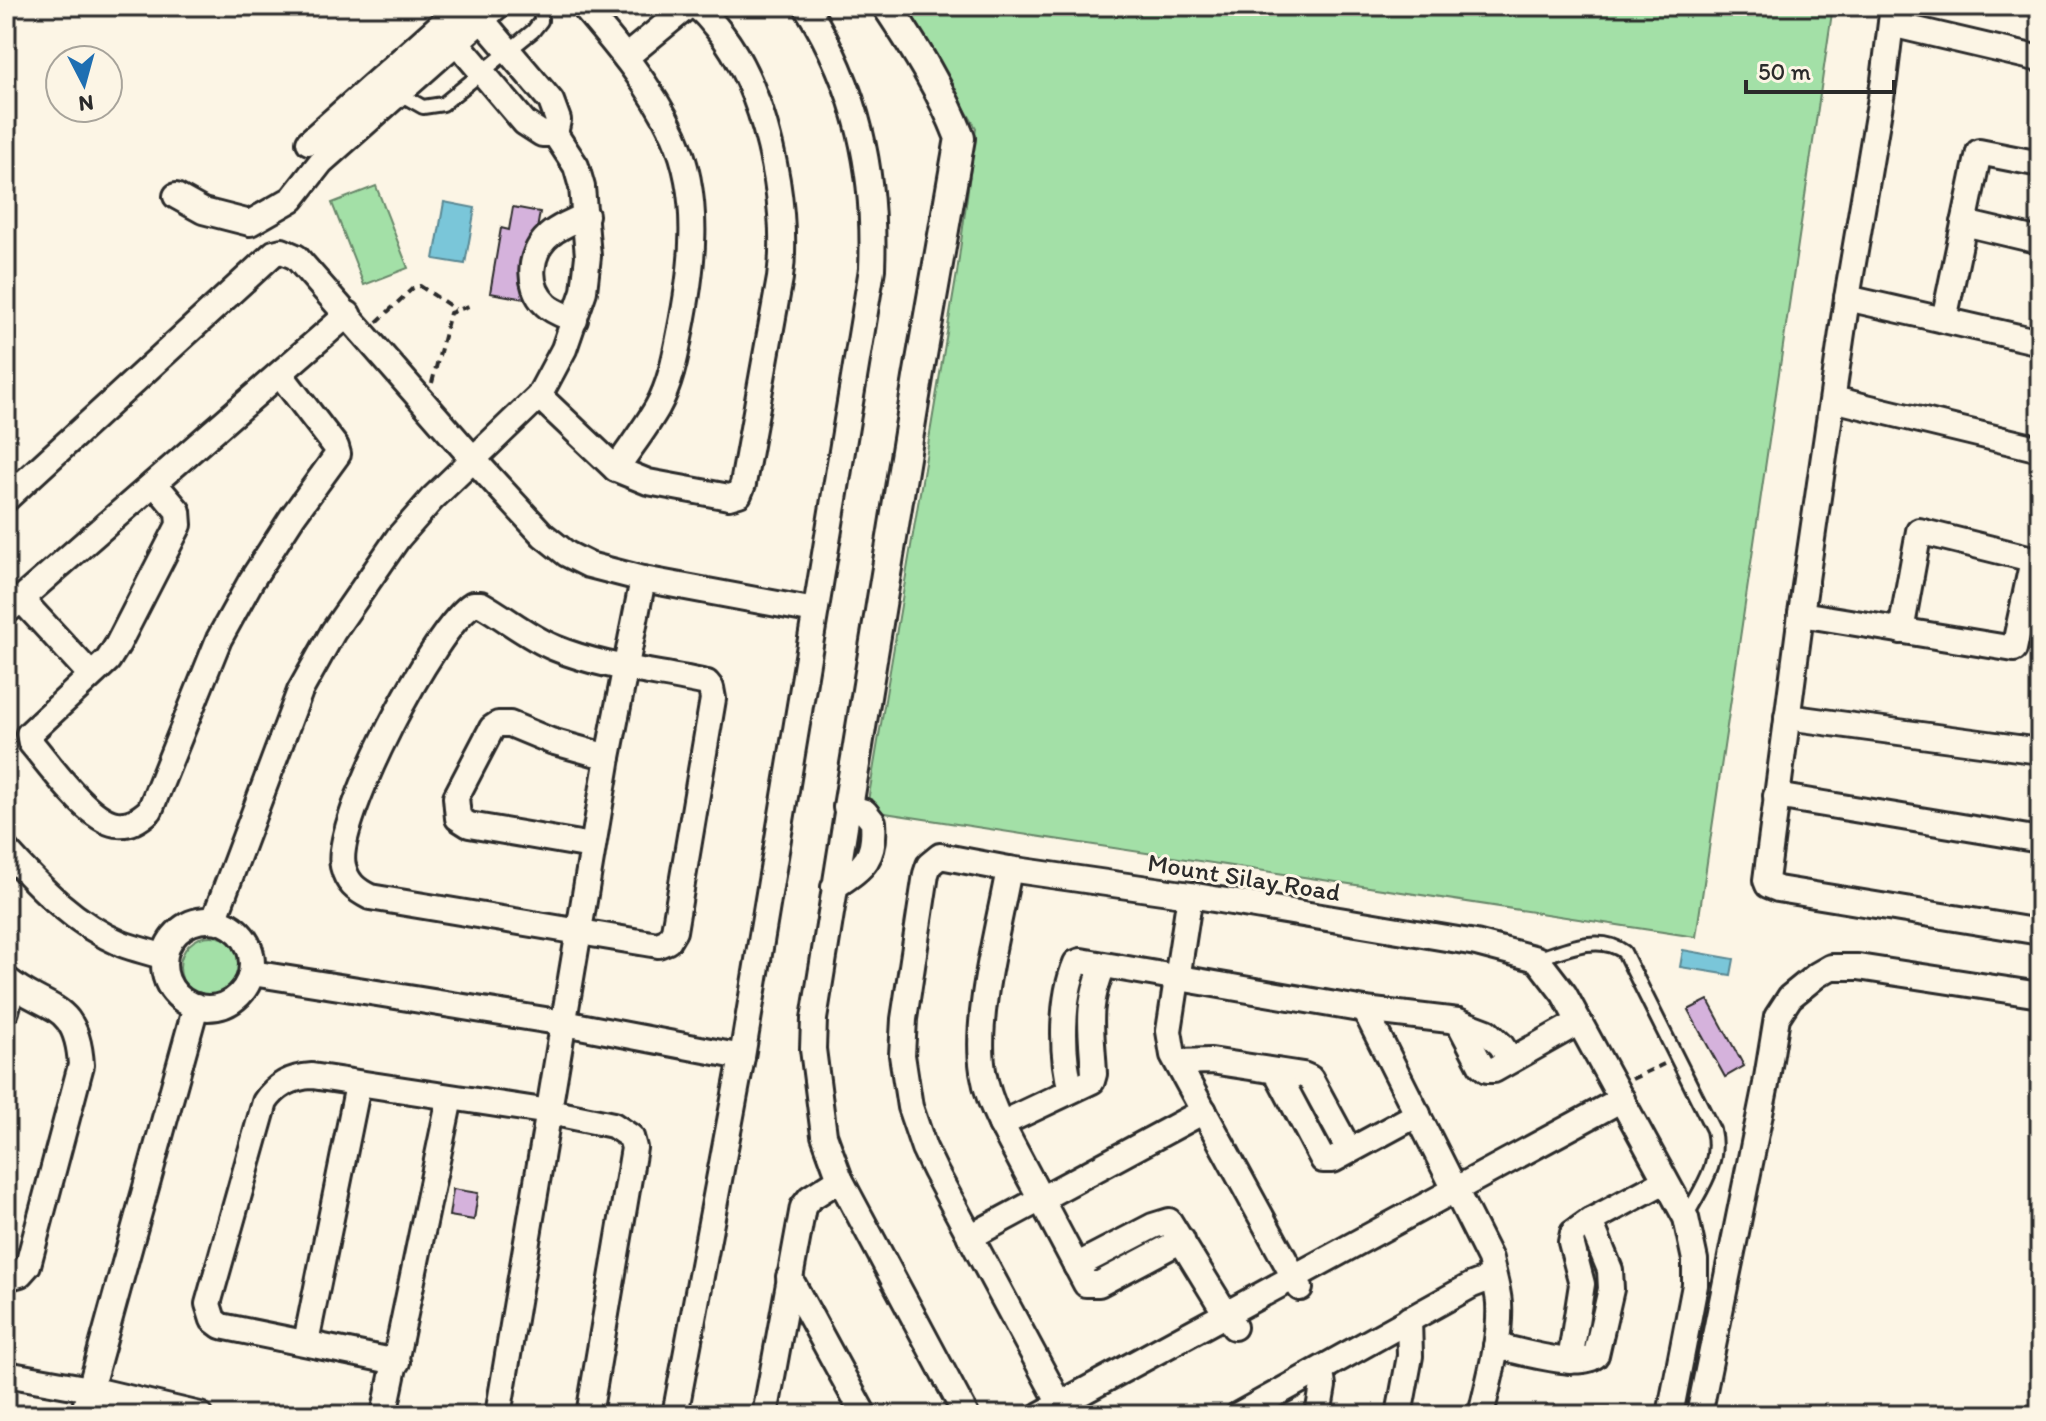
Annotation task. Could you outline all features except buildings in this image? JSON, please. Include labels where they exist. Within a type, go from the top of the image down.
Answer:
[{"type":"street","points":[[583,6],[626,57],[657,102],[675,138],[688,183],[694,236],[688,293],[672,374],[658,408],[616,469]]},
{"type":"street","points":[[626,57],[688,6]]},
{"type":"street","points":[[539,396],[616,469],[648,482],[729,497],[739,494],[780,278],[782,236],[771,151],[740,62],[721,33],[701,9],[694,6]]},
{"type":"street","points":[[675,1415],[742,1057],[872,269],[874,225],[863,138],[847,83],[806,6]]},
{"type":"street","points":[[887,6],[918,53],[952,115],[960,138],[834,887],[814,1019],[813,1049],[824,1135],[840,1179],[966,1415]]},
{"type":"street","points":[[214,920],[300,691],[333,632],[398,538],[432,499],[539,396],[564,349],[584,291],[588,256],[586,215],[576,166],[555,134],[558,120],[551,101],[477,9],[309,142]]},
{"type":"street","points":[[2040,59],[1892,15],[1847,298],[1765,873],[1768,885],[1778,889],[2040,932]]},
{"type":"street","points":[[448,33],[525,123],[542,134],[555,134]]},
{"type":"street","points":[[176,196],[203,211],[250,223],[292,199],[321,162],[398,93],[448,33]]},
{"type":"street","points":[[1944,320],[1979,152],[2040,164]]},
{"type":"street","points":[[575,320],[547,307],[536,291],[531,276],[534,259],[543,240],[554,230],[586,215]]},
{"type":"street","points":[[1964,223],[2040,241]]},
{"type":"street","points":[[6,499],[274,253],[282,251],[296,257],[474,460],[543,535],[567,554],[589,565],[643,579],[815,611]]},
{"type":"street","points":[[1847,298],[2040,342]]},
{"type":"street","points":[[91,675],[14,605],[348,314]]},
{"type":"street","points":[[155,484],[178,511],[179,525],[108,660],[36,726],[29,738],[89,809],[116,824],[138,820],[150,810],[219,639],[251,581],[338,454],[336,447],[280,374]]},
{"type":"street","points":[[1833,399],[2040,449]]},
{"type":"street","points":[[1801,614],[1901,631],[2014,649],[2037,561],[1919,531],[1901,631]]},
{"type":"street","points":[[498,1415],[592,846],[643,579]]},
{"type":"street","points":[[473,604],[481,604],[512,626],[556,649],[624,668],[707,683],[711,688],[713,699],[674,931],[668,941],[658,945],[580,933],[370,897],[351,886],[343,865],[343,846],[388,729],[425,664],[460,612],[473,604]]},
{"type":"street","points":[[1787,717],[2040,751]]},
{"type":"street","points":[[592,846],[469,825],[458,818],[456,797],[492,728],[498,724],[510,724],[551,741],[608,757]]},
{"type":"street","points":[[1776,796],[2040,840]]},
{"type":"street","points":[[6,850],[37,885],[84,923],[122,944],[164,957]]},
{"type":"street","name":"Mount Silay Road","points":[[970,1237],[924,1148],[910,1107],[902,1055],[904,1019],[926,874],[929,865],[940,856],[1476,943],[1537,959]]},
{"type":"street","points":[[1009,869],[985,999],[981,1049],[989,1098],[1001,1124],[1076,1266],[1164,1221],[1173,1223],[1231,1321]]},
{"type":"street","points":[[1190,895],[1169,1031],[1173,1055],[1297,1282]]},
{"type":"street","points":[[214,920],[226,923],[245,938],[250,949],[252,973],[235,999],[216,1007],[196,1006],[177,996],[170,987],[163,967],[164,957],[178,931],[195,921],[214,920]]},
{"type":"street","points":[[1537,959],[1559,986],[1686,1218],[1695,1260],[1695,1285],[1670,1415]]},
{"type":"street","points":[[1001,1124],[1092,1081],[1090,1004],[1103,966],[1365,1010],[1458,1021],[1484,1068],[1494,1070],[1579,1022]]},
{"type":"street","points":[[1699,1415],[1777,1017],[1790,997],[1831,967],[1858,967],[2040,995]]},
{"type":"street","points":[[252,973],[564,1023],[742,1057]]},
{"type":"street","points":[[6,1011],[10,982],[68,1017],[80,1051],[81,1065],[28,1265],[20,1274],[6,1278]]},
{"type":"street","points":[[83,1415],[196,1006]]},
{"type":"street","points":[[1365,1010],[1490,1259],[1499,1301],[1496,1346],[1481,1415]]},
{"type":"street","points":[[1178,1062],[1211,1061],[1277,1073],[1323,1160],[1333,1160],[1418,1114]]},
{"type":"street","points":[[397,1362],[221,1326],[209,1313],[208,1304],[265,1102],[272,1091],[287,1081],[301,1077],[550,1112],[613,1125],[631,1137],[634,1148],[589,1415]]},
{"type":"street","points":[[306,1342],[358,1085]]},
{"type":"street","points":[[384,1415],[450,1098]]},
{"type":"street","points":[[1204,1111],[970,1237],[1059,1412],[1231,1321],[1622,1098]]},
{"type":"street","points":[[765,1415],[803,1207],[810,1198],[840,1179]]},
{"type":"street","points":[[1496,1346],[1570,1361],[1586,1362],[1596,1355],[1611,1289],[1610,1270],[1590,1221],[1665,1181]]},
{"type":"street","points":[[789,1277],[850,1404],[864,1415]]},
{"type":"street","points":[[1238,1415],[1409,1319],[1493,1277]]},
{"type":"street","points":[[1399,1415],[1410,1356],[1409,1319]]},
{"type":"street","points":[[1318,1415],[1323,1386],[1321,1371]]},
{"type":"street","points":[[6,1374],[90,1389],[188,1414]]},
{"type":"lane","points":[[398,93],[423,107],[435,108],[443,104],[533,31],[541,21],[541,6]]},
{"type":"lane","points":[[1537,959],[1566,949],[1599,943],[1612,944],[1624,952],[1713,1130],[1716,1144],[1714,1164],[1686,1218]]},
{"type":"path","points":[[364,335],[413,288],[420,286],[455,309]]},
{"type":"path","points":[[425,404],[450,313],[469,306]]},
{"type":"path","points":[[1622,1098],[1676,1058]]},
{"type":"green space","points":[[905,6],[1833,6],[1696,937],[872,811],[868,801],[957,273],[976,128]]},
{"type":"green space","points":[[376,186],[408,268],[364,285],[332,203]]},
{"type":"green space","points":[[205,936],[217,936],[233,945],[240,955],[240,979],[233,989],[217,998],[205,998],[185,984],[180,973],[180,961],[194,941]]},
{"type":"water","points":[[444,202],[475,208],[465,264],[434,259]]},
{"type":"water","points":[[1683,950],[1734,959],[1731,975],[1680,967]]}]
